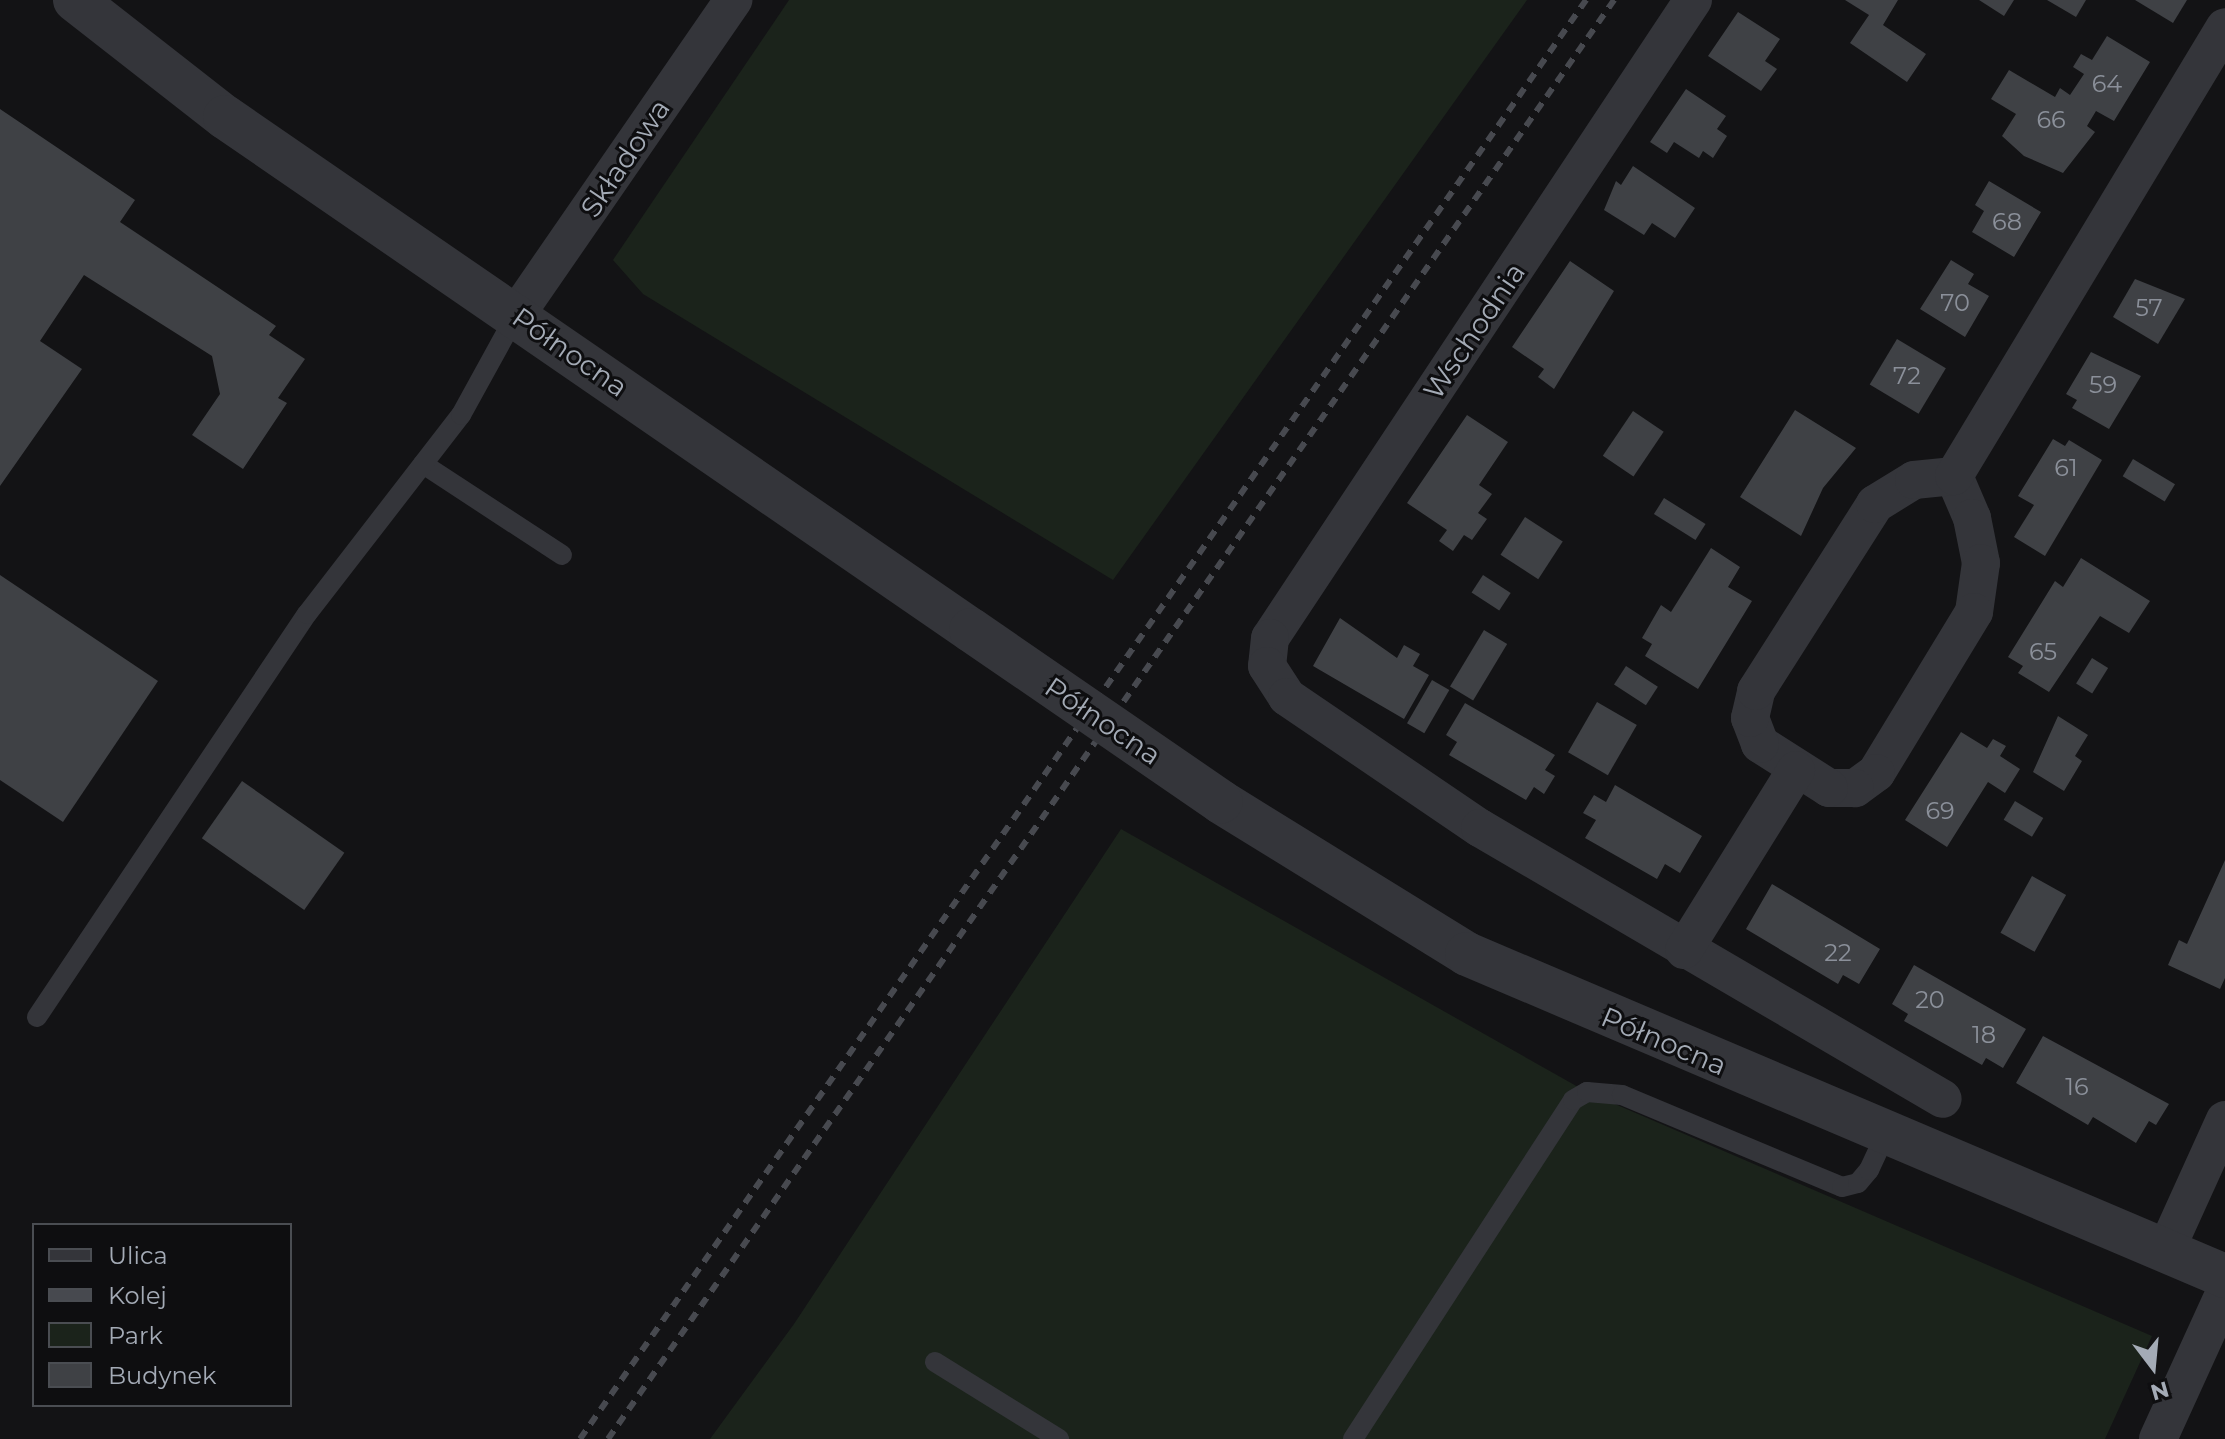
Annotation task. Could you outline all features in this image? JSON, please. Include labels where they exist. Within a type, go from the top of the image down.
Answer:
[{"type":"street","name":"Północna","points":[[75,0],[225,117],[1221,802],[1467,954],[1885,1136],[2225,1276]]},
{"type":"street","name":"Składowa","points":[[516,315],[733,0]]},
{"type":"street","name":"Wschodnia","points":[[1684,950],[1480,828],[1287,697],[1267,666],[1270,638],[1693,0]]},
{"type":"street","points":[[1954,476],[2225,27]]},
{"type":"street","points":[[1954,476],[1972,518],[1981,563],[1974,612],[1876,773],[1855,788],[1829,788],[1796,770],[1760,744],[1750,718],[1756,691],[1875,504],[1914,480],[1954,476]]},
{"type":"street","points":[[1796,770],[1684,950],[1943,1099]]},
{"type":"street","points":[[2165,1252],[2225,1120]]},
{"type":"street","points":[[2158,1439],[2225,1292]]},
{"type":"lane","points":[[37,1017],[307,614],[461,415],[516,315]]},
{"type":"lane","points":[[423,464],[562,555]]},
{"type":"lane","points":[[1353,1439],[1573,1100],[1587,1092],[1622,1095],[1842,1187],[1858,1183],[1869,1170],[1885,1136]]},
{"type":"lane","points":[[935,1362],[1059,1439]]},
{"type":"green space","points":[[789,0],[1527,0],[1113,580],[643,294],[613,260]]},
{"type":"green space","points":[[1121,829],[1587,1092],[2152,1336],[2105,1439],[710,1439],[794,1324]]},
{"type":"building","points":[[1845,0],[1898,0],[1883,25],[1926,54],[1907,82],[1850,43],[1869,15]]},
{"type":"building","points":[[1979,0],[2014,0],[2004,16]]},
{"type":"building","points":[[2047,0],[2086,0],[2076,17]]},
{"type":"building","points":[[2135,0],[2187,0],[2173,23]]},
{"type":"building","points":[[1738,12],[1780,39],[1765,61],[1777,69],[1761,91],[1708,56]]},
{"type":"building","points":[[2107,36],[2150,62],[2114,121],[2096,111],[2087,126],[2095,132],[2063,173],[2024,156],[2002,136],[2016,114],[1991,99],[2009,70],[2055,97],[2060,88],[2070,95],[2084,74],[2073,67],[2081,54],[2092,60]]},
{"type":"building","points":[[1686,89],[1726,116],[1717,129],[1727,136],[1713,158],[1703,151],[1699,158],[1674,142],[1667,153],[1650,142]]},
{"type":"building","points":[[0,109],[135,200],[120,222],[276,326],[269,335],[305,359],[278,398],[287,403],[243,469],[192,435],[220,394],[212,356],[84,275],[40,341],[82,369],[0,486]]},
{"type":"building","points":[[1633,166],[1695,208],[1675,238],[1652,223],[1644,235],[1604,210],[1616,181],[1621,185]]},
{"type":"building","points":[[1989,181],[2041,212],[2014,257],[1972,232],[1984,211],[1975,205]]},
{"type":"building","points":[[1951,260],[1974,274],[1968,284],[1989,296],[1965,337],[1920,309]]},
{"type":"building","points":[[1570,261],[1614,291],[1554,389],[1538,377],[1544,369],[1512,347]]},
{"type":"building","points":[[2135,279],[2185,299],[2158,344],[2113,317]]},
{"type":"building","points":[[1897,339],[1946,368],[1919,414],[1870,384]]},
{"type":"building","points":[[2091,352],[2141,376],[2109,429],[2072,408],[2077,400],[2066,394]]},
{"type":"building","points":[[1795,410],[1856,448],[1823,488],[1801,536],[1740,497]]},
{"type":"building","points":[[1633,411],[1664,432],[1633,476],[1603,456]]},
{"type":"building","points":[[1467,415],[1508,442],[1479,485],[1492,494],[1478,513],[1487,519],[1472,540],[1464,535],[1453,551],[1439,541],[1447,530],[1407,503]]},
{"type":"building","points":[[2053,439],[2065,446],[2069,440],[2102,460],[2045,556],[2014,537],[2034,505],[2018,496]]},
{"type":"building","points":[[2133,459],[2175,484],[2165,501],[2123,476]]},
{"type":"building","points":[[1664,498],[1706,524],[1695,540],[1654,514]]},
{"type":"building","points":[[1525,517],[1563,542],[1538,579],[1500,555]]},
{"type":"building","points":[[1711,548],[1740,567],[1728,587],[1752,601],[1698,689],[1645,656],[1652,644],[1642,638],[1661,605],[1671,612]]},
{"type":"building","points":[[2081,558],[2150,601],[2129,633],[2100,616],[2049,692],[2018,673],[2023,666],[2008,657],[2055,581],[2063,587]]},
{"type":"building","points":[[0,575],[158,681],[63,822],[0,780]]},
{"type":"building","points":[[1483,575],[1511,593],[1499,611],[1472,593]]},
{"type":"building","points":[[1340,618],[1397,658],[1404,645],[1420,654],[1413,666],[1429,675],[1404,719],[1313,666]]},
{"type":"building","points":[[1484,630],[1507,644],[1473,700],[1450,687]]},
{"type":"building","points":[[2092,658],[2108,668],[2092,694],[2076,683]]},
{"type":"building","points":[[1626,666],[1658,687],[1646,705],[1614,684]]},
{"type":"building","points":[[1432,680],[1449,690],[1424,733],[1407,723]]},
{"type":"building","points":[[1597,702],[1637,725],[1608,775],[1568,752]]},
{"type":"building","points":[[1465,703],[1555,755],[1545,770],[1555,776],[1544,794],[1534,787],[1526,800],[1449,755],[1457,742],[1446,735]]},
{"type":"building","points":[[2058,716],[2088,735],[2075,756],[2082,761],[2064,791],[2033,772]]},
{"type":"building","points":[[1961,732],[1987,748],[1993,739],[2006,746],[2000,756],[2020,769],[2005,793],[1988,782],[1947,847],[1905,820]]},
{"type":"building","points":[[242,781],[344,853],[304,910],[202,838]]},
{"type":"building","points":[[1615,785],[1702,836],[1680,873],[1665,864],[1657,879],[1585,838],[1596,820],[1583,813],[1594,795],[1606,802]]},
{"type":"building","points":[[2015,801],[2043,818],[2032,837],[2004,820]]},
{"type":"building","points":[[2225,860],[2225,978],[2220,989],[2168,965],[2179,940],[2187,944]]},
{"type":"building","points":[[2032,876],[2066,895],[2035,952],[2000,933]]},
{"type":"building","points":[[1772,884],[1880,949],[1859,984],[1843,975],[1838,984],[1746,929]]},
{"type":"building","points":[[1914,965],[2026,1029],[2003,1068],[1986,1058],[1982,1065],[1904,1021],[1908,1014],[1892,1004]]},
{"type":"building","points":[[2043,1036],[2169,1104],[2156,1125],[2149,1121],[2136,1143],[2093,1117],[2088,1125],[2016,1083]]},
{"type":"railway","points":[[580,1439],[1586,0]]},
{"type":"railway","points":[[608,1439],[1614,0]]}]
